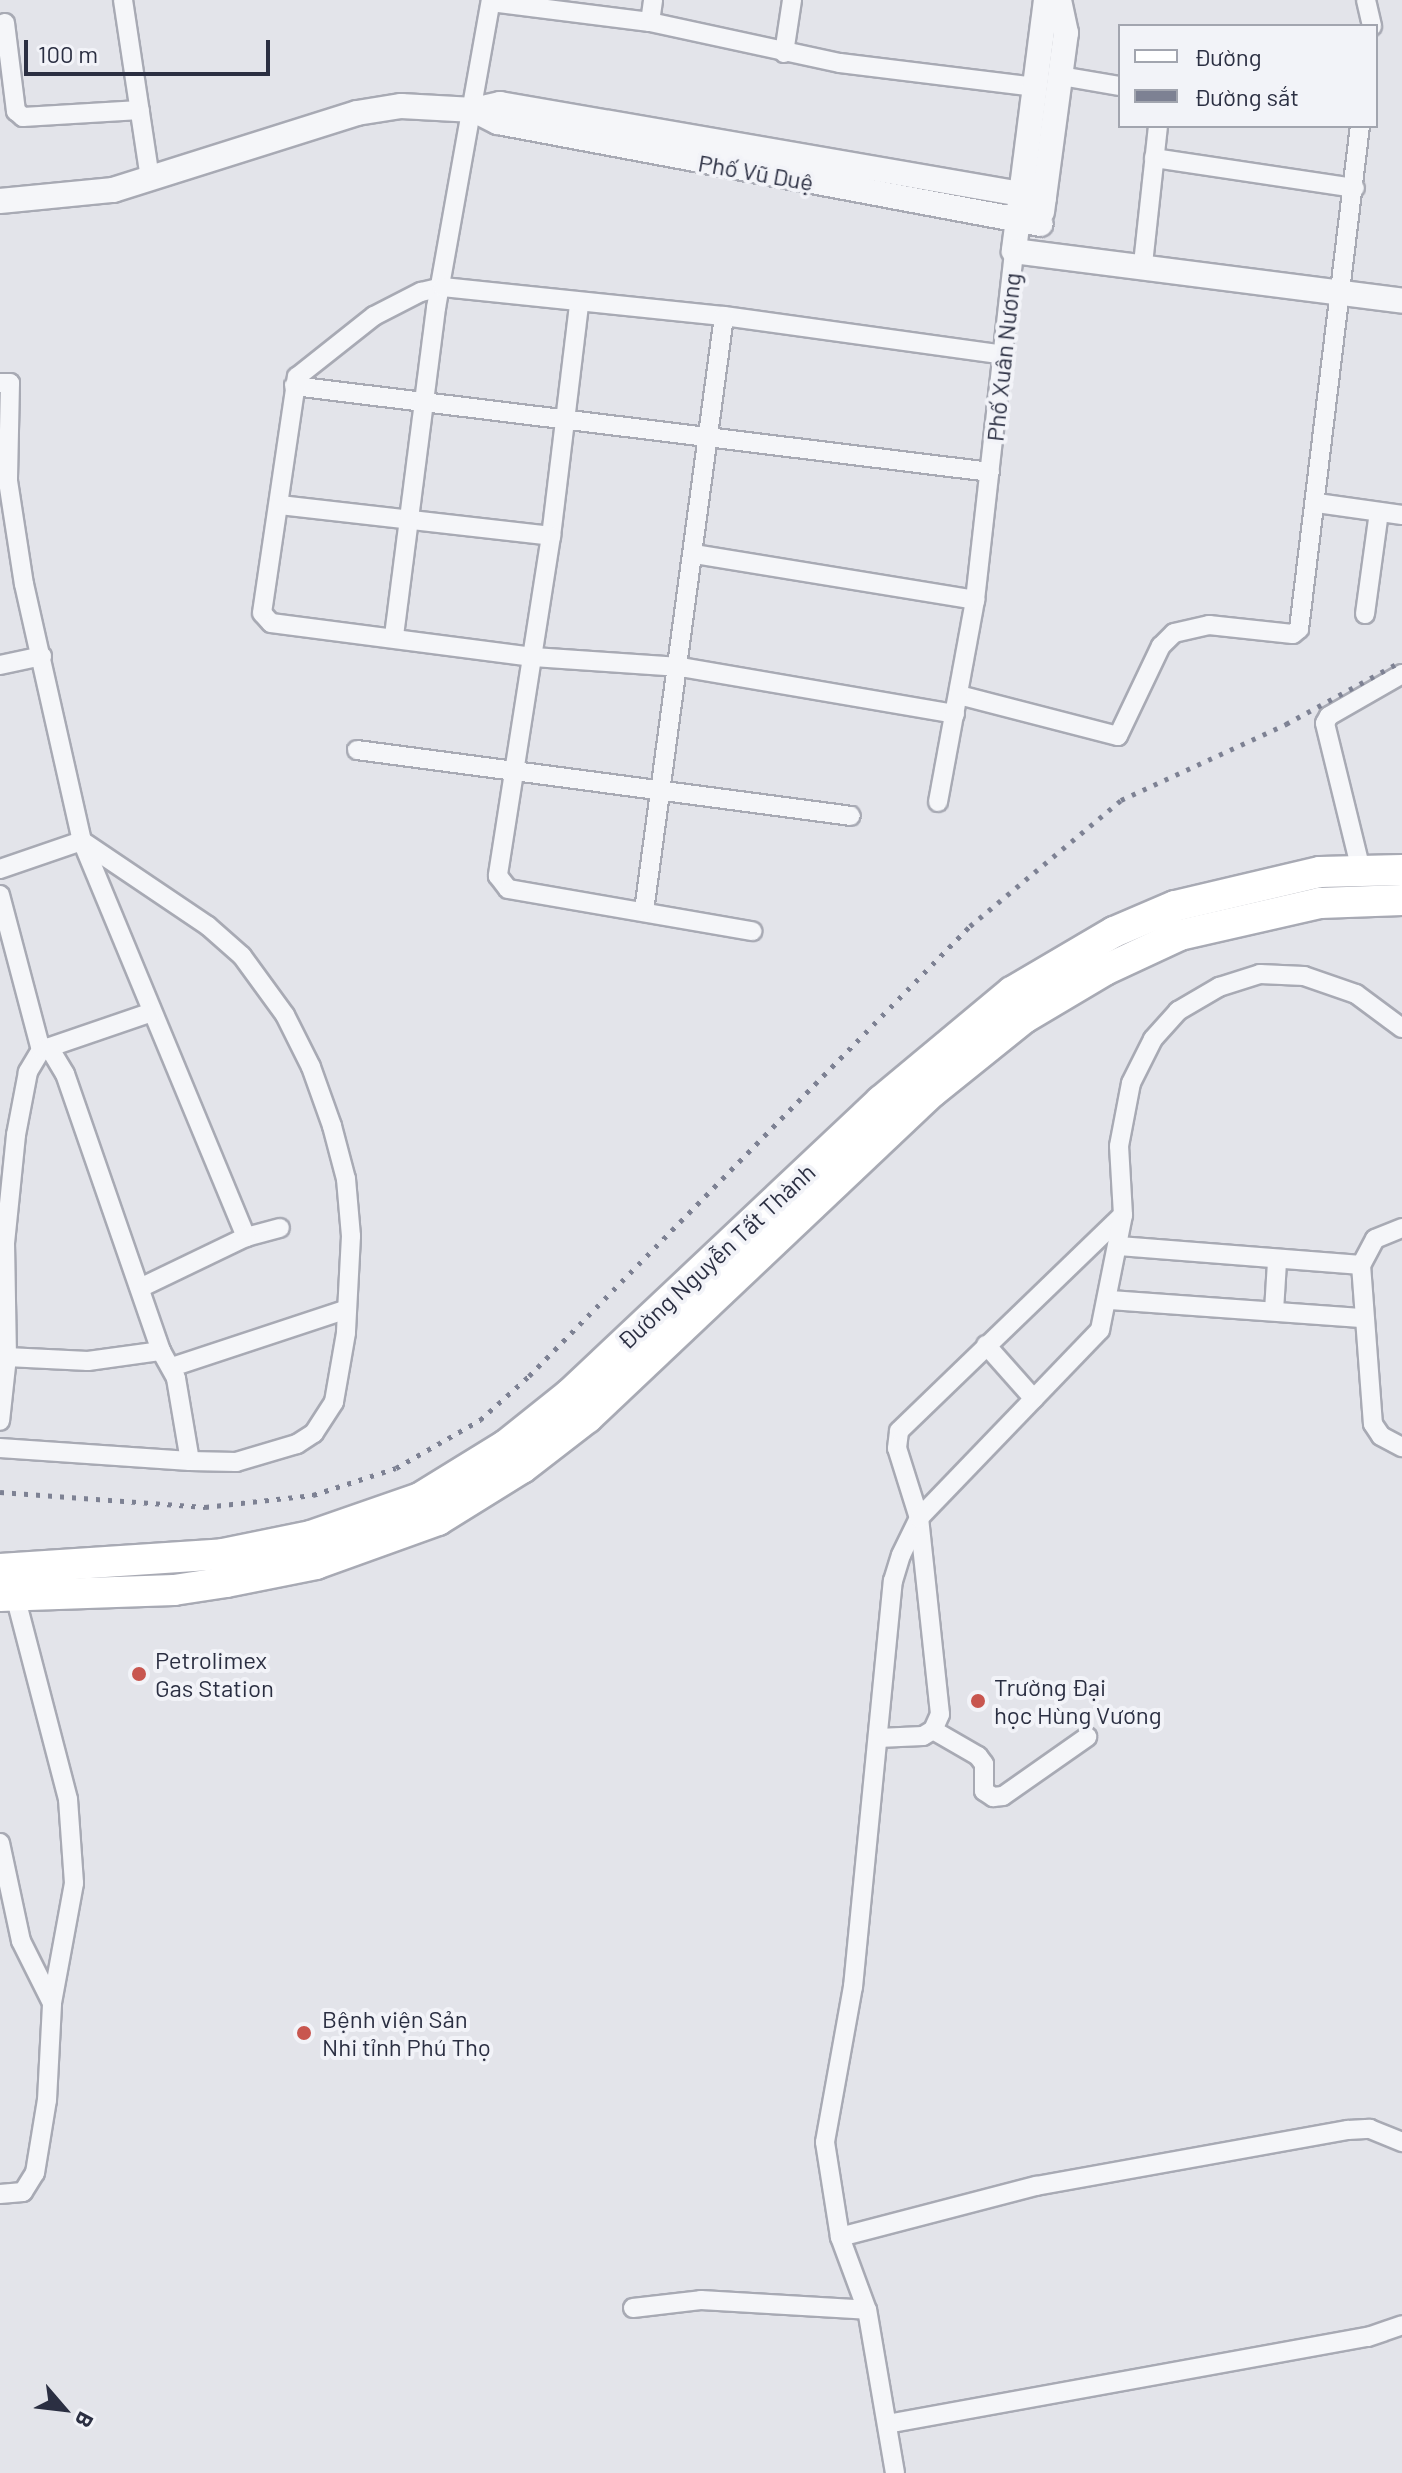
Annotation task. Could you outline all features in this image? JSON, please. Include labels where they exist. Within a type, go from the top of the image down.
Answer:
[{"type":"main road","name":"Đường Nguyễn Tất Thành","points":[[0,1569],[223,1554],[311,1536],[420,1498],[506,1445],[570,1394],[916,1069],[1018,1005],[1114,932],[1175,906],[1236,888],[1361,870],[1402,870]]},
{"type":"main road","name":"Đường Nguyễn Tất Thành","points":[[8,1596],[174,1590],[226,1582],[331,1560],[438,1520],[522,1468],[587,1418],[942,1083],[1018,1005],[1180,935],[1320,903],[1402,900]]},
{"type":"street","points":[[123,0],[150,179]]},
{"type":"street","points":[[650,22],[653,0]]},
{"type":"street","points":[[784,53],[792,0]]},
{"type":"street","name":"Phố Xuân Nương","points":[[938,802],[975,600],[1004,355],[1030,222],[1036,87],[1046,0]]},
{"type":"street","name":"Phố Xuân Nương","points":[[1033,196],[1061,76],[1066,33],[1059,0]]},
{"type":"street","points":[[1366,0],[1372,24]]},
{"type":"street","points":[[394,636],[442,287],[491,1],[568,6],[784,53],[1036,87]]},
{"type":"street","points":[[5,23],[16,111],[23,117],[140,110]]},
{"type":"street","points":[[1061,76],[1118,86]]},
{"type":"street","name":"Phố Vũ Duệ","points":[[0,201],[90,194],[150,179],[357,113],[401,106],[474,110],[500,104],[1033,196]]},
{"type":"street","name":"Phố Vũ Duệ","points":[[474,110],[498,122],[1030,222]]},
{"type":"street","points":[[1143,264],[1158,128]]},
{"type":"street","points":[[959,695],[1118,736],[1161,646],[1174,633],[1209,625],[1293,634],[1299,629],[1317,503],[1360,128]]},
{"type":"street","points":[[1154,158],[1355,188]]},
{"type":"street","points":[[1025,253],[1143,264],[1402,301]]},
{"type":"street","points":[[955,714],[680,667],[533,657],[265,620],[262,613],[280,505],[294,386],[305,368],[374,316],[421,292],[442,287],[579,305],[724,316],[1004,355]]},
{"type":"street","points":[[579,305],[551,536],[517,772],[498,876],[504,886],[752,931]]},
{"type":"street","points":[[644,911],[712,435],[724,316]]},
{"type":"street","points":[[0,383],[10,383],[4,481],[82,841],[246,1237]]},
{"type":"street","points":[[294,386],[712,435],[990,472]]},
{"type":"street","points":[[1317,503],[1402,515]]},
{"type":"street","points":[[280,505],[551,536]]},
{"type":"street","points":[[1365,614],[1379,512]]},
{"type":"street","points":[[695,554],[975,600]]},
{"type":"street","points":[[0,665],[42,656]]},
{"type":"street","points":[[1361,870],[1325,723],[1329,716],[1402,674]]},
{"type":"street","points":[[357,750],[851,816]]},
{"type":"street","points":[[0,869],[82,841]]},
{"type":"street","points":[[0,1448],[236,1462],[297,1444],[314,1433],[334,1402],[347,1309],[351,1236],[346,1179],[311,1067],[285,1015],[251,968],[208,926],[82,841]]},
{"type":"street","points":[[0,895],[45,1049],[65,1074],[166,1359],[190,1461]]},
{"type":"street","points":[[895,2473],[867,2310],[840,2237],[825,2142],[853,1987],[893,1581],[919,1518],[1100,1330],[1110,1300],[1123,1215],[1119,1146],[1131,1083],[1153,1039],[1178,1011],[1219,987],[1260,974],[1304,976],[1356,994],[1402,1028]]},
{"type":"street","points":[[0,1421],[7,1357],[5,1243],[15,1148],[28,1072],[45,1049],[152,1012]]},
{"type":"street","points":[[933,1730],[940,1714],[919,1518],[897,1448],[899,1431],[1123,1215]]},
{"type":"street","points":[[140,1288],[246,1237],[280,1228]]},
{"type":"street","points":[[1402,1228],[1375,1239],[1361,1265],[1373,1424],[1381,1436],[1402,1447]]},
{"type":"street","points":[[1119,1246],[1277,1262],[1361,1265]]},
{"type":"street","points":[[1274,1311],[1277,1262]]},
{"type":"street","points":[[1110,1300],[1364,1318]]},
{"type":"street","points":[[7,1357],[88,1361],[166,1359],[347,1309]]},
{"type":"street","points":[[986,1345],[1034,1399]]},
{"type":"street","points":[[0,2194],[23,2192],[35,2173],[47,2100],[52,2003],[74,1883],[68,1799],[8,1596]]},
{"type":"street","points":[[878,1738],[933,1730],[978,1756],[984,1764],[984,1791],[993,1797],[1003,1796],[1087,1737]]},
{"type":"street","points":[[0,1843],[21,1941],[42,1993],[52,2003]]},
{"type":"street","points":[[840,2237],[1036,2186],[1348,2130],[1370,2129],[1402,2142]]},
{"type":"street","points":[[633,2308],[701,2300],[867,2310]]},
{"type":"street","points":[[887,2424],[1368,2337],[1402,2325]]},
{"type":"railway","points":[[0,1492],[205,1507],[313,1495],[396,1468],[480,1420],[529,1376],[970,926],[1121,800],[1286,724],[1402,661]]},
{"type":"place","name":"Petrolimex Gas Station","points":[[139,1674]]},
{"type":"place","name":"Trường Đại học Hùng Vương","points":[[978,1701]]},
{"type":"place","name":"Bệnh viện Sản Nhi tỉnh Phú Thọ","points":[[304,2033]]}]
